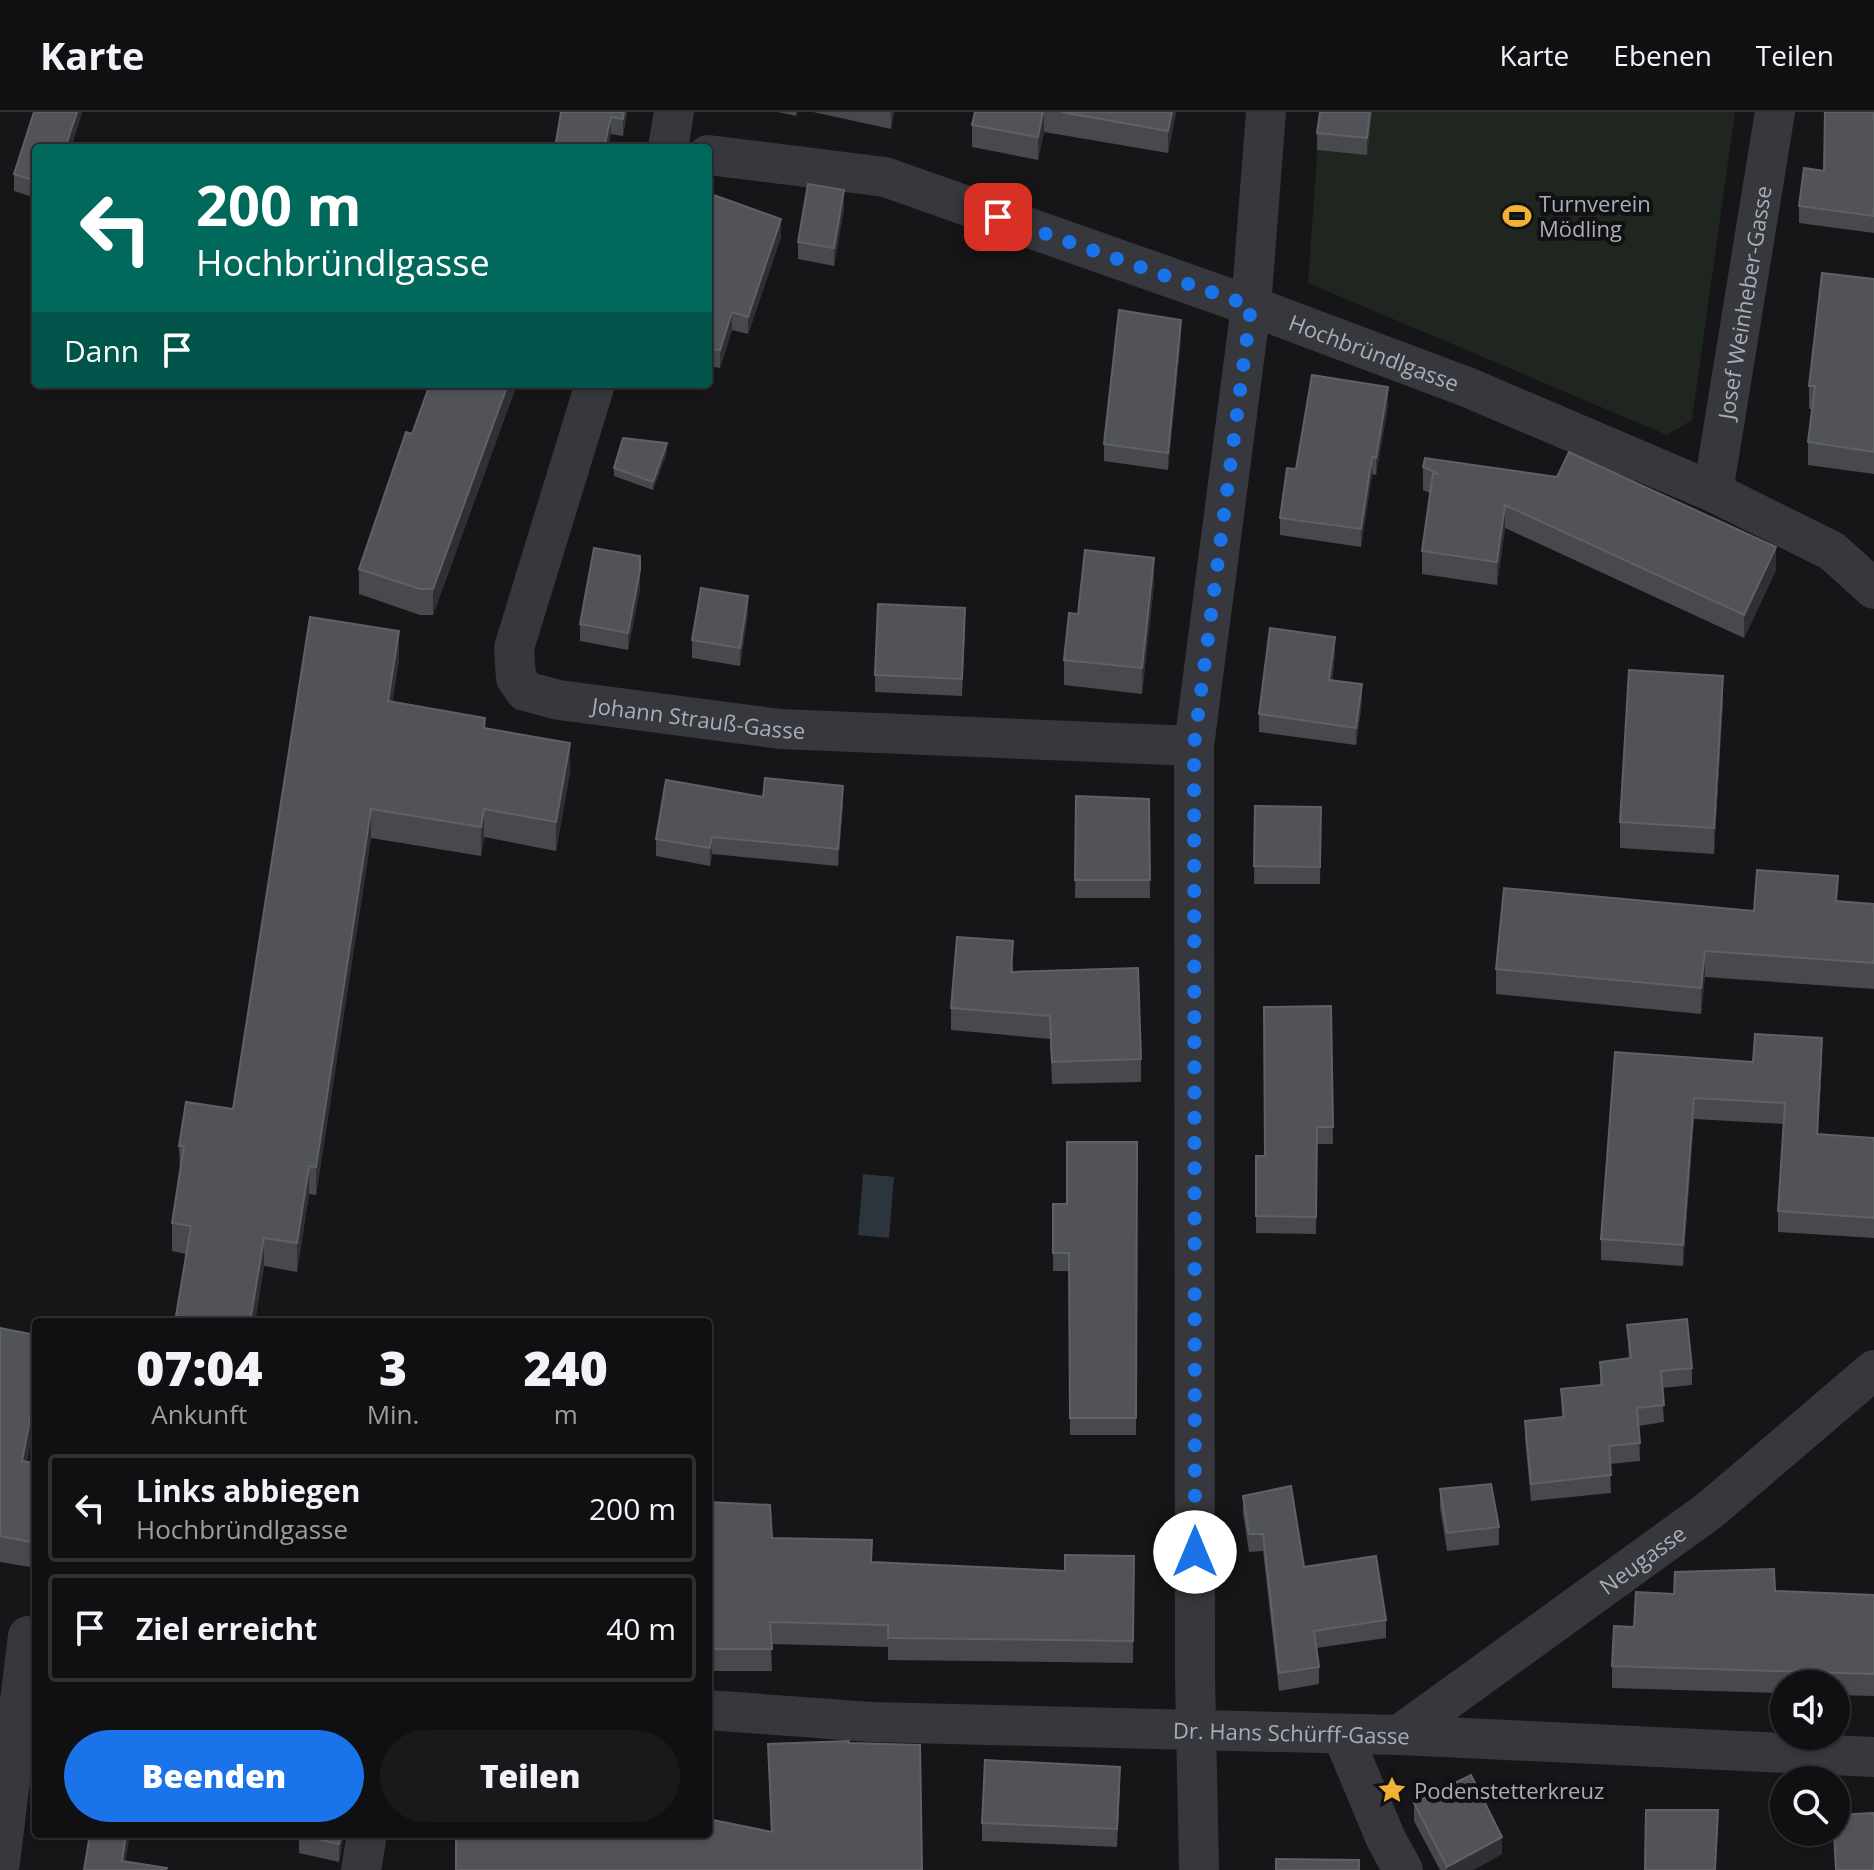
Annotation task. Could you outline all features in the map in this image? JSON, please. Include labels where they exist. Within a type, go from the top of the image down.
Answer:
[{"type":"street","points":[[669,144],[674,112]]},
{"type":"street","points":[[1196,1868],[1194,746],[1251,306],[1266,112]]},
{"type":"street","name":"Josef Weinheber-Gasse","points":[[1713,492],[1775,112]]},
{"type":"street","name":"Hochbründlgasse","points":[[712,155],[885,177],[1251,306],[1467,387],[1713,492],[1832,551],[1874,589]]},
{"type":"street","name":"Johann Strauß-Gasse","points":[[594,388],[514,648],[516,678],[525,691],[559,700],[780,729],[1194,746]]},
{"type":"street","name":"Neugasse","points":[[1399,1735],[1710,1510],[1874,1370]]},
{"type":"street","points":[[0,1862],[21,1635]]},
{"type":"street","name":"Dr. Hans Schürff-Gasse","points":[[712,1710],[871,1722],[1399,1735],[1874,1757]]},
{"type":"street","points":[[1343,1736],[1386,1839],[1403,1870]]},
{"type":"street","points":[[361,1870],[366,1838]]},
{"type":"shaded area","name":"Turnverein Mödling","points":[[1320,112],[1735,112],[1692,420],[1667,435],[1308,283]]},
{"type":"shaded area","points":[[863,1174],[894,1177],[889,1238],[858,1235]]},
{"type":"building","points":[[34,112],[77,112],[66,144],[32,144],[32,180],[14,174]]},
{"type":"building","points":[[561,112],[624,112],[623,119],[611,117],[605,144],[556,144]]},
{"type":"building","points":[[975,112],[1043,112],[1038,137],[972,125]]},
{"type":"building","points":[[1061,112],[1172,112],[1168,131]]},
{"type":"building","points":[[1320,112],[1370,112],[1367,138],[1317,133]]},
{"type":"building","points":[[1825,112],[1874,112],[1874,216],[1799,206],[1804,168],[1824,171]]},
{"type":"building","points":[[808,184],[844,190],[834,248],[798,242]]},
{"type":"building","points":[[712,194],[781,219],[748,317],[732,312],[720,350],[712,349]]},
{"type":"building","points":[[1822,273],[1874,279],[1874,452],[1808,442],[1815,386],[1809,386]]},
{"type":"building","points":[[1119,310],[1181,320],[1168,453],[1104,444]]},
{"type":"building","points":[[1312,375],[1388,387],[1376,458],[1372,457],[1361,529],[1280,518],[1287,468],[1296,469]]},
{"type":"building","points":[[429,388],[507,388],[433,589],[420,589],[359,569],[406,432],[412,434]]},
{"type":"building","points":[[623,438],[667,443],[653,482],[614,468]]},
{"type":"building","points":[[1569,452],[1776,547],[1744,615],[1505,505],[1497,562],[1422,551],[1433,473],[1439,474],[1423,467],[1425,458],[1557,477]]},
{"type":"building","points":[[594,548],[640,556],[628,633],[580,624]]},
{"type":"building","points":[[1085,550],[1154,558],[1142,668],[1064,660],[1069,613],[1078,614]]},
{"type":"building","points":[[701,588],[748,596],[740,648],[692,640]]},
{"type":"building","points":[[878,604],[965,608],[962,679],[875,675]]},
{"type":"building","points":[[310,617],[399,631],[388,701],[485,718],[484,728],[570,743],[556,822],[484,809],[481,827],[371,809],[316,1167],[309,1166],[297,1243],[264,1238],[251,1318],[176,1316],[191,1226],[172,1223],[184,1146],[179,1146],[186,1102],[233,1109]]},
{"type":"building","points":[[1270,628],[1335,637],[1329,680],[1362,684],[1356,728],[1259,714]]},
{"type":"building","points":[[1629,670],[1723,676],[1714,828],[1620,822]]},
{"type":"building","points":[[765,778],[843,786],[838,849],[712,837],[710,848],[656,839],[666,780],[763,797]]},
{"type":"building","points":[[1076,796],[1149,799],[1150,880],[1075,880]]},
{"type":"building","points":[[1255,806],[1321,807],[1320,867],[1254,866]]},
{"type":"building","points":[[1757,870],[1838,876],[1836,901],[1874,904],[1874,963],[1705,951],[1701,988],[1496,969],[1504,888],[1754,911]]},
{"type":"building","points":[[957,937],[1013,941],[1011,972],[1138,968],[1141,1059],[1052,1062],[1050,1016],[951,1008]]},
{"type":"building","points":[[1331,1006],[1333,1127],[1317,1127],[1316,1217],[1256,1216],[1256,1156],[1265,1156],[1264,1007]]},
{"type":"building","points":[[1755,1034],[1822,1038],[1817,1134],[1874,1138],[1874,1218],[1778,1211],[1785,1103],[1694,1098],[1683,1245],[1601,1239],[1615,1052],[1753,1062]]},
{"type":"building","points":[[1067,1142],[1137,1142],[1136,1418],[1070,1418],[1069,1253],[1053,1253],[1053,1204],[1067,1204]]},
{"type":"building","points":[[1687,1319],[1692,1368],[1661,1371],[1664,1405],[1637,1408],[1640,1443],[1609,1446],[1611,1475],[1531,1484],[1525,1421],[1564,1417],[1561,1389],[1602,1385],[1600,1362],[1631,1358],[1627,1325]]},
{"type":"building","points":[[0,1328],[32,1334],[32,1409],[22,1461],[32,1462],[32,1542],[0,1536]]},
{"type":"building","points":[[1491,1484],[1499,1527],[1447,1533],[1440,1489]]},
{"type":"building","points":[[1291,1486],[1304,1567],[1376,1556],[1386,1620],[1314,1631],[1319,1667],[1279,1673],[1263,1534],[1249,1534],[1243,1496]]},
{"type":"building","points":[[712,1502],[770,1505],[772,1538],[872,1540],[871,1562],[1065,1571],[1065,1555],[1134,1556],[1133,1641],[888,1638],[888,1625],[770,1622],[772,1649],[712,1649]]},
{"type":"building","points":[[1774,1569],[1775,1591],[1874,1595],[1874,1674],[1850,1673],[1850,1670],[1612,1666],[1614,1626],[1634,1627],[1636,1592],[1674,1594],[1675,1572]]},
{"type":"building","points":[[849,1741],[920,1745],[922,1870],[456,1870],[456,1838],[712,1838],[712,1820],[772,1832],[768,1744]]},
{"type":"building","points":[[985,1760],[1120,1767],[1117,1829],[982,1823]]},
{"type":"building","points":[[1471,1775],[1502,1837],[1447,1867],[1414,1803]]},
{"type":"building","points":[[1646,1810],[1718,1810],[1715,1870],[1645,1870]]},
{"type":"building","points":[[1874,1813],[1874,1870],[1836,1870],[1835,1846],[1850,1846],[1850,1814]]},
{"type":"building","points":[[89,1838],[125,1838],[122,1861],[167,1868],[166,1870],[84,1870]]},
{"type":"building","points":[[312,1838],[340,1838],[339,1844]]},
{"type":"building","points":[[1276,1859],[1359,1860],[1359,1870],[1276,1870]]},
{"type":"place","name":"Turnverein Mödling","points":[[1517,216]]},
{"type":"place","name":"Podenstetterkreuz","points":[[1392,1790]]},
{"type":"route","points":[[998,217],[1251,306],[1194,746],[1195,1552]]}]
